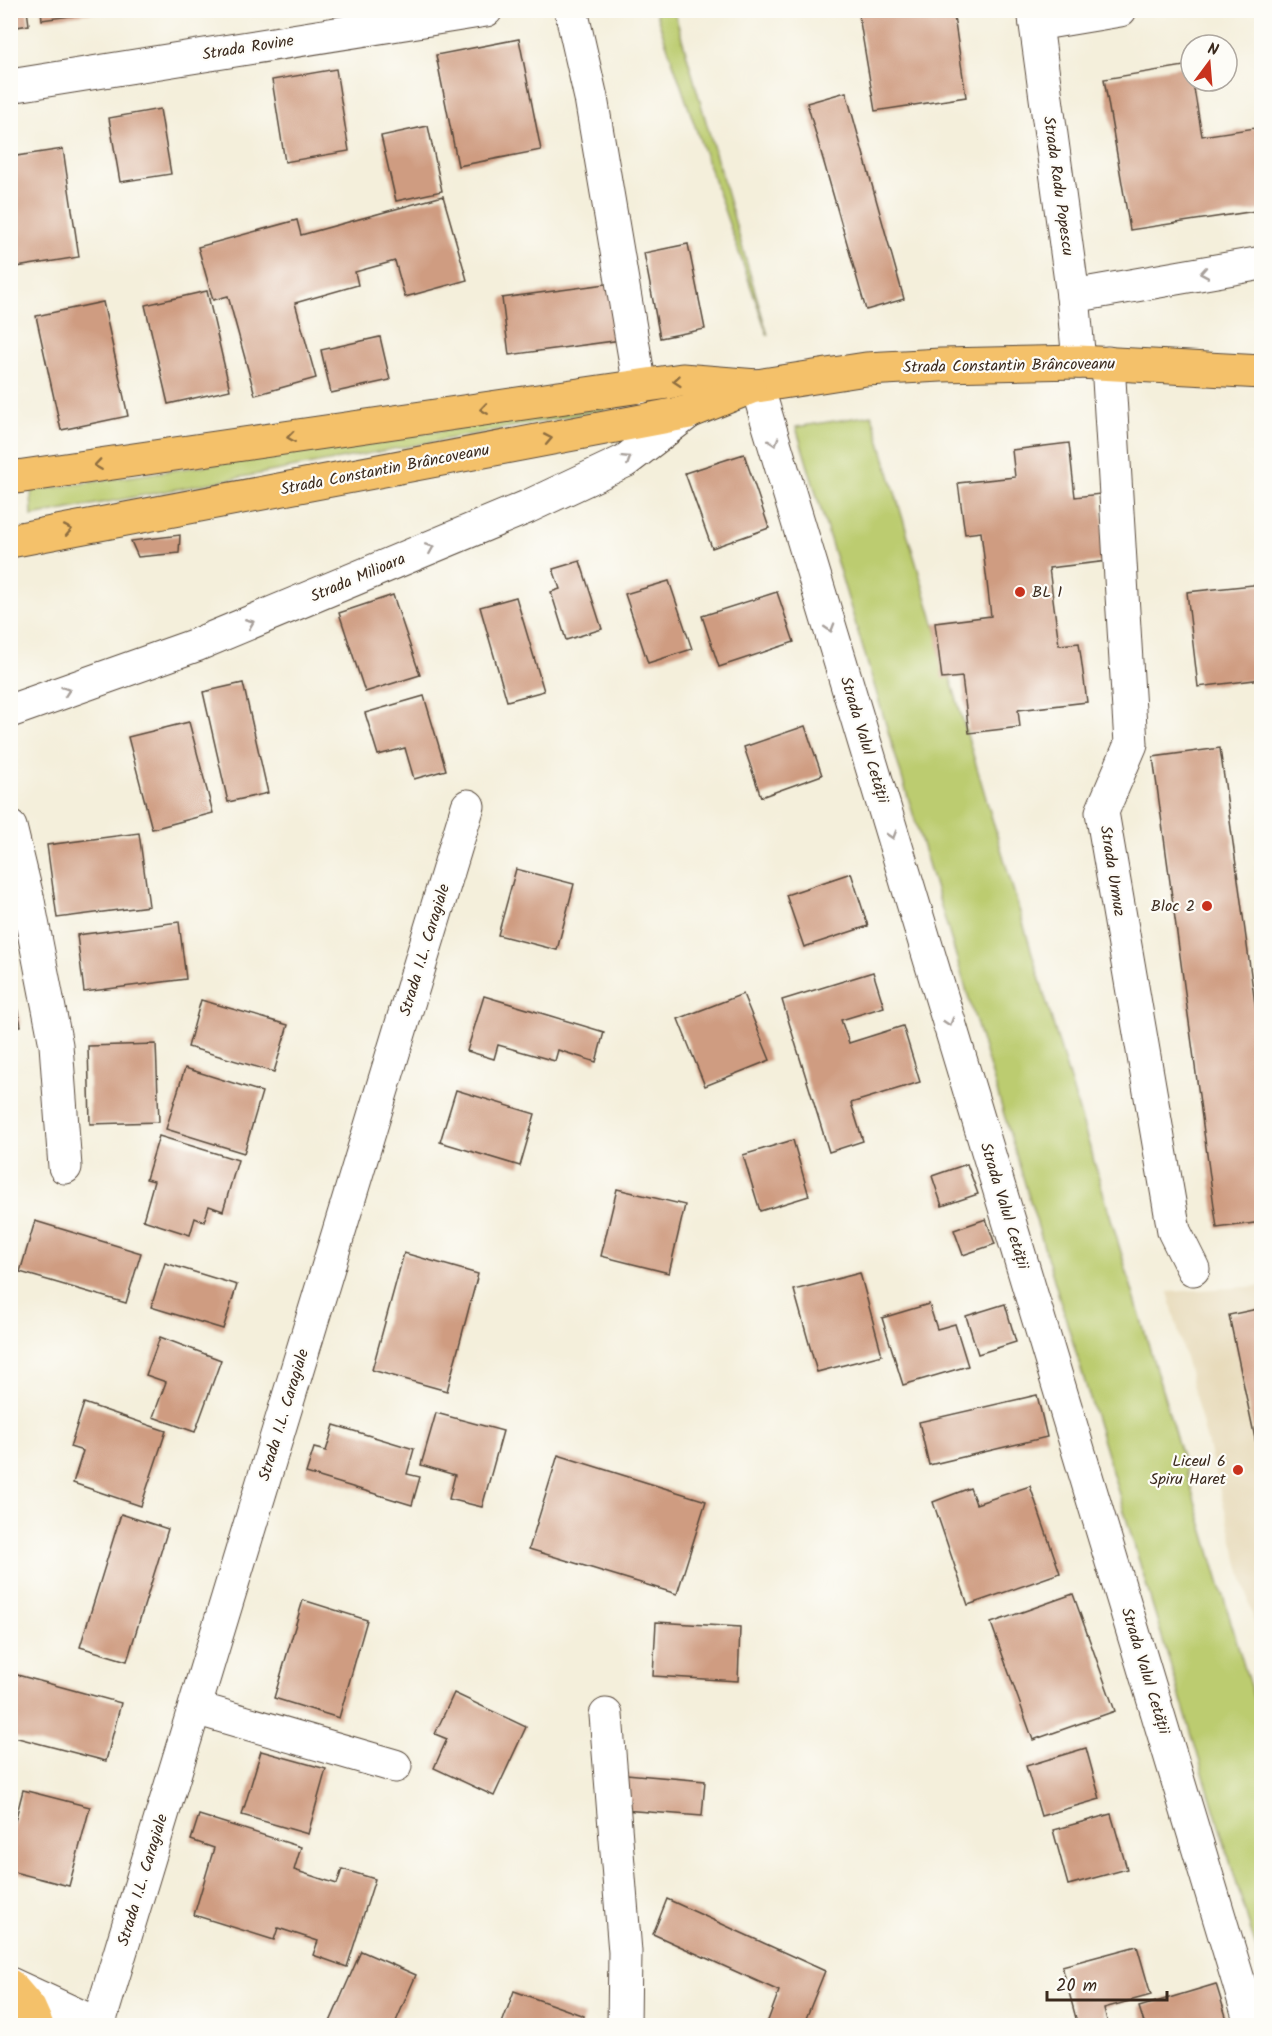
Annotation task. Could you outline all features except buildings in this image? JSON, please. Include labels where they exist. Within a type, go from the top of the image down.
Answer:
[{"type":"main road","name":"Strada Constantin Brâncoveanu","points":[[10,541],[689,412],[757,386],[866,369],[941,365],[1094,363],[1262,372]]},
{"type":"main road","name":"Strada Constantin Brâncoveanu","points":[[10,478],[682,380],[757,386]]},
{"type":"main road","points":[[10,1985],[29,2008],[37,2025]]},
{"type":"street","name":"Strada Rovine","points":[[10,86],[486,10]]},
{"type":"street","points":[[571,10],[593,109],[640,387]]},
{"type":"street","points":[[1035,17],[1120,10]]},
{"type":"street","name":"Strada Radu Popescu","points":[[1035,17],[1073,296],[1094,363]]},
{"type":"street","points":[[1073,296],[1262,263]]},
{"type":"street","name":"Strada Urmuz","points":[[1094,363],[1131,744],[1102,812],[1174,1231],[1193,1269]]},
{"type":"street","name":"Strada Valul Cetății","points":[[757,386],[1252,2025]]},
{"type":"street","name":"Strada Milioara","points":[[10,711],[196,645],[527,507],[625,461],[689,412]]},
{"type":"street","name":"Strada I.L. Caragiale","points":[[99,2025],[468,806]]},
{"type":"street","points":[[10,827],[28,901],[56,1045],[65,1167]]},
{"type":"street","points":[[195,1708],[395,1766]]},
{"type":"street","points":[[606,1715],[625,1952],[624,2025]]},
{"type":"street","points":[[10,1985],[99,2025]]},
{"type":"shaded area","name":"Liceul 6 Spiru Haret","points":[[1261,1286],[1261,1648],[1168,1292]]},
{"type":"green space","points":[[655,11],[674,11],[768,336]]},
{"type":"green space","points":[[679,396],[32,516],[31,491]]},
{"type":"green space","points":[[872,415],[1261,1723],[1261,1964],[796,427]]},
{"type":"place","name":"BL 1","points":[[1020,592]]},
{"type":"place","name":"Bloc 2","points":[[1207,906]]},
{"type":"place","name":"Liceul 6 Spiru Haret","points":[[1238,1470]]}]
